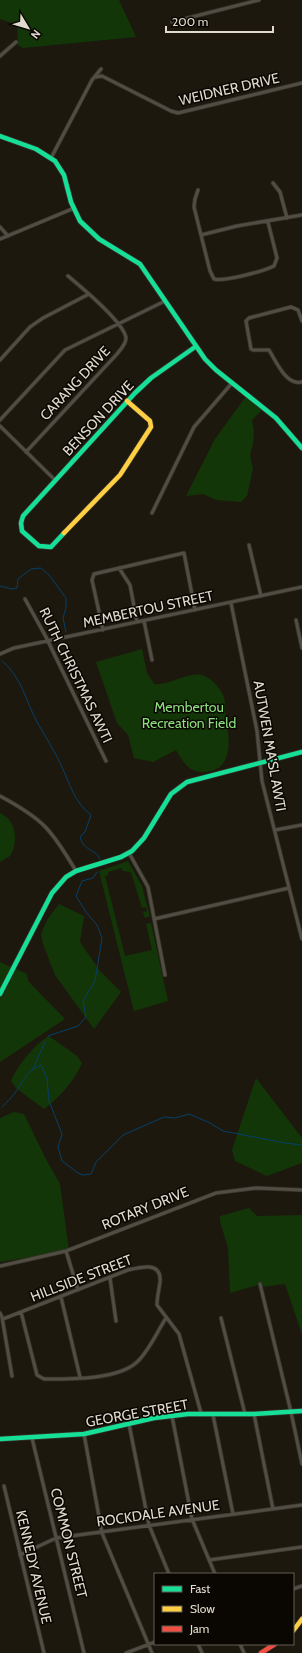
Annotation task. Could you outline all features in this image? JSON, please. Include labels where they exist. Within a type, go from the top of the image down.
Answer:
[{"type":"main road","points":[[0,136],[51,158],[58,164],[63,173],[72,209],[80,222],[94,235],[132,257],[140,264],[166,301],[195,347],[216,370],[276,418],[302,448]]},
{"type":"main road","name":"BENSON DRIVE","points":[[127,401],[150,421],[152,426],[123,472],[103,495],[49,548],[40,546],[24,533],[21,525],[24,514],[127,401],[151,378],[195,347]]},
{"type":"main road","points":[[0,994],[54,889],[66,877],[76,870],[129,853],[141,842],[169,798],[180,786],[200,777],[302,752]]},
{"type":"main road","name":"GEORGE STREET","points":[[0,1439],[84,1434],[129,1423],[201,1413],[213,1415],[302,1411]]},
{"type":"main road","points":[[294,1630],[302,1619]]},
{"type":"main road","points":[[261,1653],[273,1645]]},
{"type":"street","points":[[172,22],[248,1],[259,0]]},
{"type":"street","points":[[0,56],[16,42]]},
{"type":"street","points":[[51,158],[92,80],[101,69]]},
{"type":"street","name":"WEIDNER DRIVE","points":[[96,77],[102,76],[169,110],[178,113],[302,84]]},
{"type":"street","points":[[273,183],[280,192],[287,218]]},
{"type":"street","points":[[198,190],[194,204],[211,274],[217,280],[268,268],[276,264],[277,258],[268,222]]},
{"type":"street","points":[[0,239],[72,209]]},
{"type":"street","points":[[201,235],[237,226],[268,222],[302,215]]},
{"type":"street","points":[[0,227],[8,236]]},
{"type":"street","points":[[68,276],[119,323]]},
{"type":"street","points":[[0,360],[36,323],[88,294]]},
{"type":"street","points":[[0,420],[65,350],[166,301]]},
{"type":"street","points":[[302,321],[298,310],[292,307],[261,314],[246,321],[251,349],[269,350],[286,376],[296,383],[302,382]]},
{"type":"street","name":"CARANG DRIVE","points":[[26,452],[124,345],[125,335],[119,323]]},
{"type":"street","points":[[152,513],[194,426],[232,383]]},
{"type":"street","points":[[0,426],[55,480]]},
{"type":"street","points":[[249,545],[260,596]]},
{"type":"street","points":[[103,630],[92,578],[97,572],[184,553],[196,610]]},
{"type":"street","points":[[119,568],[130,584],[137,622]]},
{"type":"street","name":"MEMBERTOU STREET","points":[[0,654],[14,648],[302,587]]},
{"type":"street","name":"RUTH CHRISTMAS AWTI","points":[[25,599],[48,641],[106,761]]},
{"type":"street","name":"AUTWEN MA'SL AWTI","points":[[230,603],[257,731],[262,781],[302,939]]},
{"type":"street","points":[[296,620],[302,648]]},
{"type":"street","points":[[144,621],[152,660]]},
{"type":"street","points":[[0,796],[29,812],[44,824],[56,837],[76,870]]},
{"type":"street","points":[[275,830],[302,825]]},
{"type":"street","points":[[129,853],[146,884],[165,974]]},
{"type":"street","points":[[154,920],[289,888]]},
{"type":"street","name":"ROTARY DRIVE","points":[[0,1266],[66,1251],[216,1193],[256,1188],[302,1190]]},
{"type":"street","points":[[66,1251],[78,1290]]},
{"type":"street","name":"HILLSIDE STREET","points":[[3,1319],[143,1266],[154,1268],[160,1279],[157,1305],[180,1336],[201,1413]]},
{"type":"street","points":[[110,1278],[116,1321]]},
{"type":"street","points":[[260,1284],[302,1464]]},
{"type":"street","points":[[61,1297],[80,1377]]},
{"type":"street","points":[[21,1312],[38,1377],[46,1379],[112,1374],[131,1367],[144,1353],[166,1318]]},
{"type":"street","points":[[0,1313],[3,1319],[12,1376]]},
{"type":"street","points":[[221,1318],[245,1414]]},
{"type":"street","points":[[254,1414],[273,1509]]},
{"type":"street","points":[[213,1415],[233,1514]]},
{"type":"street","points":[[172,1416],[192,1519],[215,1573]]},
{"type":"street","points":[[129,1423],[149,1525],[169,1573]]},
{"type":"street","points":[[84,1434],[102,1532],[152,1653]]},
{"type":"street","name":"COMMON STREET","points":[[32,1438],[84,1653]]},
{"type":"street","name":"KENNEDY AVENUE","points":[[4,1486],[44,1653]]},
{"type":"street","name":"ROCKDALE AVENUE","points":[[20,1555],[56,1538],[302,1505]]},
{"type":"street","points":[[209,1560],[302,1547]]},
{"type":"street","points":[[126,1653],[154,1642]]},
{"type":"green space","points":[[0,0],[119,0],[136,37],[23,48],[18,45],[17,25],[0,19]]},
{"type":"green space","points":[[247,395],[264,408],[252,420],[254,431],[253,444],[250,454],[253,469],[247,496],[241,502],[216,500],[203,494],[186,496],[215,439]]},
{"type":"green space","name":"Membertou Recreation Field","points":[[142,649],[147,673],[154,684],[166,683],[190,675],[202,675],[214,682],[222,693],[225,701],[229,743],[226,759],[215,770],[199,772],[191,769],[184,763],[176,750],[153,762],[134,758],[128,735],[117,723],[96,662]]},
{"type":"green space","points":[[0,813],[10,821],[13,826],[15,838],[13,850],[10,856],[0,862]]},
{"type":"green space","points":[[128,861],[142,886],[150,916],[145,918],[143,912],[147,911],[146,907],[142,908],[131,872],[123,871],[122,868],[108,872],[108,875],[105,876],[125,956],[152,950],[146,924],[151,923],[168,1001],[134,1011],[99,871]]},
{"type":"green space","points":[[59,904],[84,916],[80,942],[100,971],[121,992],[94,1029],[55,975],[43,944],[41,934],[47,920]]},
{"type":"green space","points":[[0,962],[27,974],[28,981],[65,1019],[0,1062]]},
{"type":"green space","points":[[49,1036],[77,1056],[82,1063],[66,1089],[44,1109],[16,1088],[11,1081],[27,1056]]},
{"type":"green space","points":[[256,1078],[302,1138],[302,1163],[267,1176],[235,1161],[232,1150]]},
{"type":"green space","points":[[14,1112],[24,1114],[60,1184],[69,1251],[0,1262],[0,1118]]},
{"type":"green space","points":[[249,1208],[257,1216],[302,1215],[302,1334],[285,1284],[262,1287],[261,1284],[230,1293],[228,1248],[220,1221],[220,1216]]},
{"type":"waterway","points":[[0,586],[12,589],[17,588],[18,579],[31,569],[41,568],[49,575],[66,598],[66,608],[63,618],[66,632]]},
{"type":"waterway","points":[[2,661],[9,667],[19,681],[37,722],[58,759],[76,798],[91,815],[85,832],[80,837],[84,845],[95,853],[100,859]]},
{"type":"waterway","points":[[48,1036],[78,1026],[86,1017],[83,1001],[95,981],[102,938],[97,925],[86,912],[76,896],[82,881],[93,878],[97,872]]},
{"type":"waterway","points":[[33,1069],[45,1042]]},
{"type":"waterway","points":[[2,1107],[14,1094],[24,1078],[41,1065],[47,1078],[49,1101],[62,1134],[58,1147],[62,1161],[83,1175],[91,1174],[96,1162],[123,1135],[164,1117],[175,1118],[189,1114],[208,1122],[223,1131],[302,1145]]},
{"type":"traffic: fast","points":[[0,136],[36,149],[55,161],[64,175],[71,202],[80,221],[99,239],[140,264],[205,359],[216,370],[276,418],[302,448]]},
{"type":"traffic: fast","points":[[64,533],[51,547],[39,546],[22,531],[21,523],[23,516],[135,393],[151,378],[195,347]]},
{"type":"traffic: fast","points":[[0,994],[52,893],[66,877],[76,871],[121,857],[132,851],[144,838],[171,794],[187,782],[302,752]]},
{"type":"traffic: fast","points":[[0,1439],[84,1434],[154,1418],[188,1414],[254,1414],[302,1411]]},
{"type":"traffic: slow","points":[[64,533],[120,475],[151,427],[150,421],[127,401]]},
{"type":"traffic: slow","points":[[294,1630],[302,1619]]},
{"type":"traffic: jam","points":[[261,1653],[273,1645]]}]
